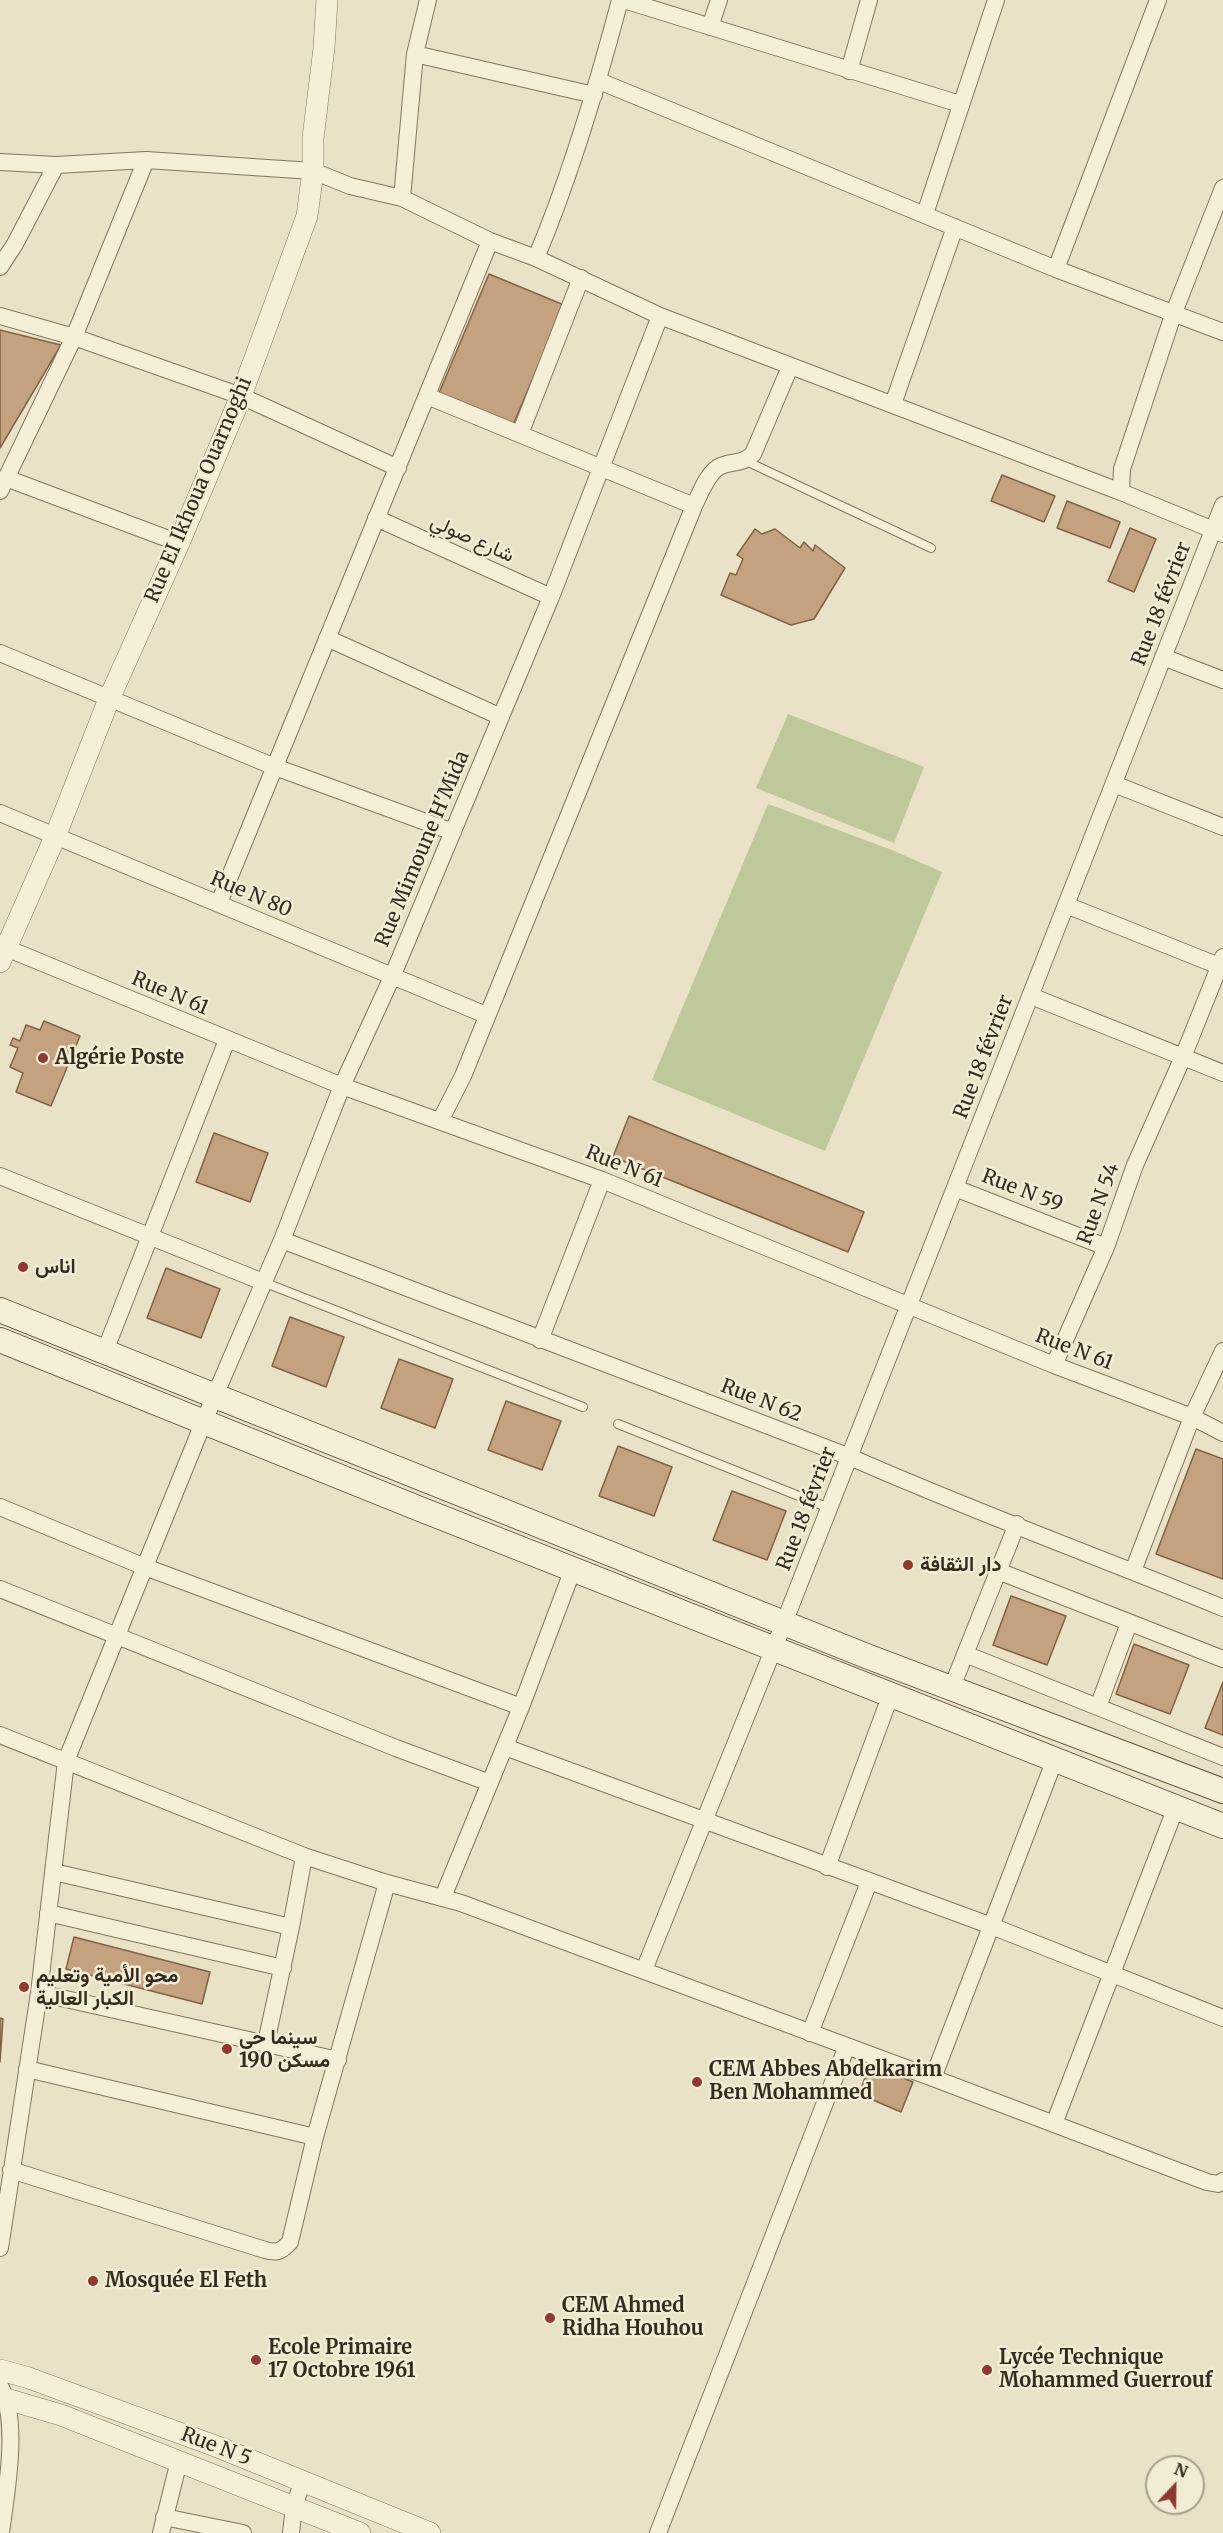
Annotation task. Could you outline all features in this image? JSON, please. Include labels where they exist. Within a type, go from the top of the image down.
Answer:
[{"type":"main road","points":[[0,1310],[784,1623],[1223,1791]]},
{"type":"main road","points":[[0,1340],[1223,1826]]},
{"type":"street","name":"Rue EI Ikhoua Ouarnoghi","points":[[3,955],[55,837],[109,699],[179,543],[241,396],[307,216],[313,171],[313,138],[324,48],[327,0]]},
{"type":"street","points":[[402,198],[415,54],[428,0]]},
{"type":"street","points":[[536,258],[552,220],[596,88],[622,0],[960,104]]},
{"type":"street","points":[[710,27],[719,0]]},
{"type":"street","points":[[849,71],[869,0]]},
{"type":"street","points":[[925,214],[996,0]]},
{"type":"street","points":[[1056,269],[1158,0]]},
{"type":"street","points":[[415,54],[596,88],[925,214],[1173,315],[1223,332]]},
{"type":"street","points":[[146,160],[74,337],[3,484],[179,543]]},
{"type":"street","points":[[0,162],[56,165],[146,160],[313,171],[350,186],[402,198],[490,241],[536,258],[660,316],[1121,492],[1218,532]]},
{"type":"street","points":[[0,267],[15,244],[56,165]]},
{"type":"street","points":[[1121,492],[1122,469],[1173,315],[1223,188]]},
{"type":"street","points":[[893,404],[955,227]]},
{"type":"street","points":[[219,903],[490,241]]},
{"type":"street","points":[[520,434],[581,278]]},
{"type":"street","points":[[0,316],[74,337],[241,396],[398,468]]},
{"type":"street","name":"Rue Mimoune H'Mida","points":[[0,2248],[39,1994],[66,1761],[204,1421],[282,1240],[342,1086],[392,977],[551,597],[660,316]]},
{"type":"street","points":[[440,1121],[464,1076],[486,1015],[694,506],[713,471],[719,466],[746,461],[753,454],[790,367]]},
{"type":"street","points":[[427,396],[694,506]]},
{"type":"street","name":"Rue 18 février","points":[[644,1970],[850,1457],[1163,657],[1218,532],[1223,505]]},
{"type":"street","name":"شارع صولي","points":[[376,518],[551,597]]},
{"type":"street","points":[[327,638],[501,717]]},
{"type":"street","points":[[0,653],[274,767],[453,832]]},
{"type":"street","points":[[1163,657],[1223,680]]},
{"type":"street","points":[[1114,784],[1223,827]]},
{"type":"street","name":"Rue N 80","points":[[0,813],[486,1015]]},
{"type":"street","points":[[1066,905],[1221,962]]},
{"type":"street","name":"Rue N 61","points":[[3,955],[342,1086],[602,1180],[1054,1365],[1192,1417],[1223,1432]]},
{"type":"street","name":"Rue N 54","points":[[1054,1365],[1106,1247],[1135,1165],[1183,1057],[1221,962]]},
{"type":"street","points":[[1030,996],[1223,1073]]},
{"type":"street","points":[[105,1351],[227,1040]]},
{"type":"street","points":[[0,1176],[263,1282]]},
{"type":"street","points":[[540,1340],[602,1180]]},
{"type":"street","name":"Rue N 59","points":[[955,1188],[1106,1247]]},
{"type":"street","name":"Rue N 62","points":[[282,1240],[850,1457],[942,1498],[1017,1524],[1223,1608]]},
{"type":"street","points":[[1133,1571],[1192,1417],[1223,1351]]},
{"type":"street","points":[[0,1507],[145,1567],[521,1707]]},
{"type":"street","points":[[952,1687],[1017,1524]]},
{"type":"street","points":[[443,1898],[521,1707],[573,1569]]},
{"type":"street","points":[[998,1571],[1223,1659]]},
{"type":"street","points":[[0,1589],[490,1783]]},
{"type":"street","points":[[1098,1707],[1129,1623]]},
{"type":"street","points":[[965,1654],[1223,1757]]},
{"type":"street","points":[[827,1867],[891,1694]]},
{"type":"street","points":[[0,1735],[304,1856],[387,1883],[443,1898],[644,1970],[1207,2182],[1218,2184],[1223,2181]]},
{"type":"street","points":[[505,1747],[989,1925],[1223,2018]]},
{"type":"street","points":[[933,2078],[989,1925],[1055,1759]]},
{"type":"street","points":[[1054,2124],[1114,1974],[1176,1807]]},
{"type":"street","points":[[266,2043],[304,1856]]},
{"type":"street","points":[[54,1872],[291,1927]]},
{"type":"street","points":[[810,2033],[869,1882]]},
{"type":"street","points":[[11,2170],[275,2253],[283,2250],[290,2242],[315,2137],[387,1883]]},
{"type":"street","points":[[48,1913],[283,1968]]},
{"type":"street","points":[[39,1994],[338,2060]]},
{"type":"street","points":[[658,2533],[847,2046]]},
{"type":"street","points":[[27,2069],[315,2137]]},
{"type":"street","name":"Rue N 5","points":[[0,2370],[37,2380],[303,2481],[430,2533]]},
{"type":"street","points":[[1,2533],[8,2479],[10,2412],[2,2393]]},
{"type":"street","name":"Rue N 5","points":[[2,2393],[360,2533]]},
{"type":"street","points":[[179,2461],[163,2525],[243,2533]]},
{"type":"street","points":[[291,2533],[294,2506],[303,2481]]},
{"type":"lane","points":[[746,461],[930,548]]},
{"type":"lane","points":[[263,1282],[584,1407]]},
{"type":"lane","points":[[618,1424],[829,1509]]},
{"type":"green space","points":[[788,714],[924,767],[894,843],[756,788]]},
{"type":"green space","points":[[768,804],[892,850],[942,872],[825,1151],[652,1080]]},
{"type":"building","points":[[489,274],[564,305],[513,425],[439,393]]},
{"type":"building","points":[[0,330],[61,345],[0,448]]},
{"type":"building","points":[[1002,475],[1055,496],[1044,522],[991,501]]},
{"type":"building","points":[[1067,501],[1120,522],[1110,548],[1057,528]]},
{"type":"building","points":[[1130,528],[1156,539],[1134,592],[1108,581]]},
{"type":"building","points":[[755,529],[762,534],[775,529],[800,548],[804,542],[813,551],[815,545],[845,568],[814,619],[791,625],[721,595],[730,573],[736,575],[743,559],[737,555]]},
{"type":"building","name":"Algérie Poste","points":[[44,1021],[80,1036],[51,1106],[16,1092],[23,1073],[10,1067],[18,1048],[10,1045],[13,1038],[20,1041],[26,1025],[40,1030]]},
{"type":"building","points":[[629,1116],[864,1212],[848,1252],[613,1157]]},
{"type":"building","points":[[214,1133],[268,1153],[250,1202],[196,1182]]},
{"type":"building","points":[[166,1268],[220,1289],[201,1338],[147,1318]]},
{"type":"building","points":[[290,1317],[344,1337],[326,1387],[272,1366]]},
{"type":"building","points":[[399,1359],[453,1379],[435,1428],[381,1408]]},
{"type":"building","points":[[506,1401],[561,1421],[542,1470],[488,1450]]},
{"type":"building","points":[[618,1446],[672,1467],[654,1516],[599,1496]]},
{"type":"building","points":[[1196,1449],[1223,1459],[1223,1579],[1156,1554]]},
{"type":"building","points":[[732,1491],[786,1511],[767,1560],[713,1540]]},
{"type":"building","points":[[1011,1596],[1066,1616],[1047,1665],[993,1645]]},
{"type":"building","points":[[1134,1644],[1189,1665],[1170,1714],[1116,1694]]},
{"type":"building","points":[[1223,1682],[1223,1735],[1205,1728]]},
{"type":"building","points":[[74,1937],[210,1972],[202,2004],[66,1969]]},
{"type":"building","points":[[0,2018],[3,2019],[0,2062]]},
{"type":"building","points":[[870,2064],[913,2082],[901,2112],[859,2094]]},
{"type":"place","name":"Algérie Poste","points":[[43,1058]]},
{"type":"place","name":"اناس","points":[[23,1267]]},
{"type":"place","name":"دار الثقافة","points":[[908,1565]]},
{"type":"place","name":"محو الأمية وتعليم الكبار العالية","points":[[24,1987]]},
{"type":"place","name":"سينما حي 190 مسكن","points":[[227,2049]]},
{"type":"place","name":"CEM Abbes Abdelkarim Ben Mohammed","points":[[697,2082]]},
{"type":"place","name":"Mosquée El Feth","points":[[93,2281]]},
{"type":"place","name":"CEM Ahmed Ridha Houhou","points":[[550,2318]]},
{"type":"place","name":"Ecole Primaire 17 Octobre 1961","points":[[256,2360]]},
{"type":"place","name":"Lycée Technique Mohammed Guerrouf","points":[[987,2370]]}]
